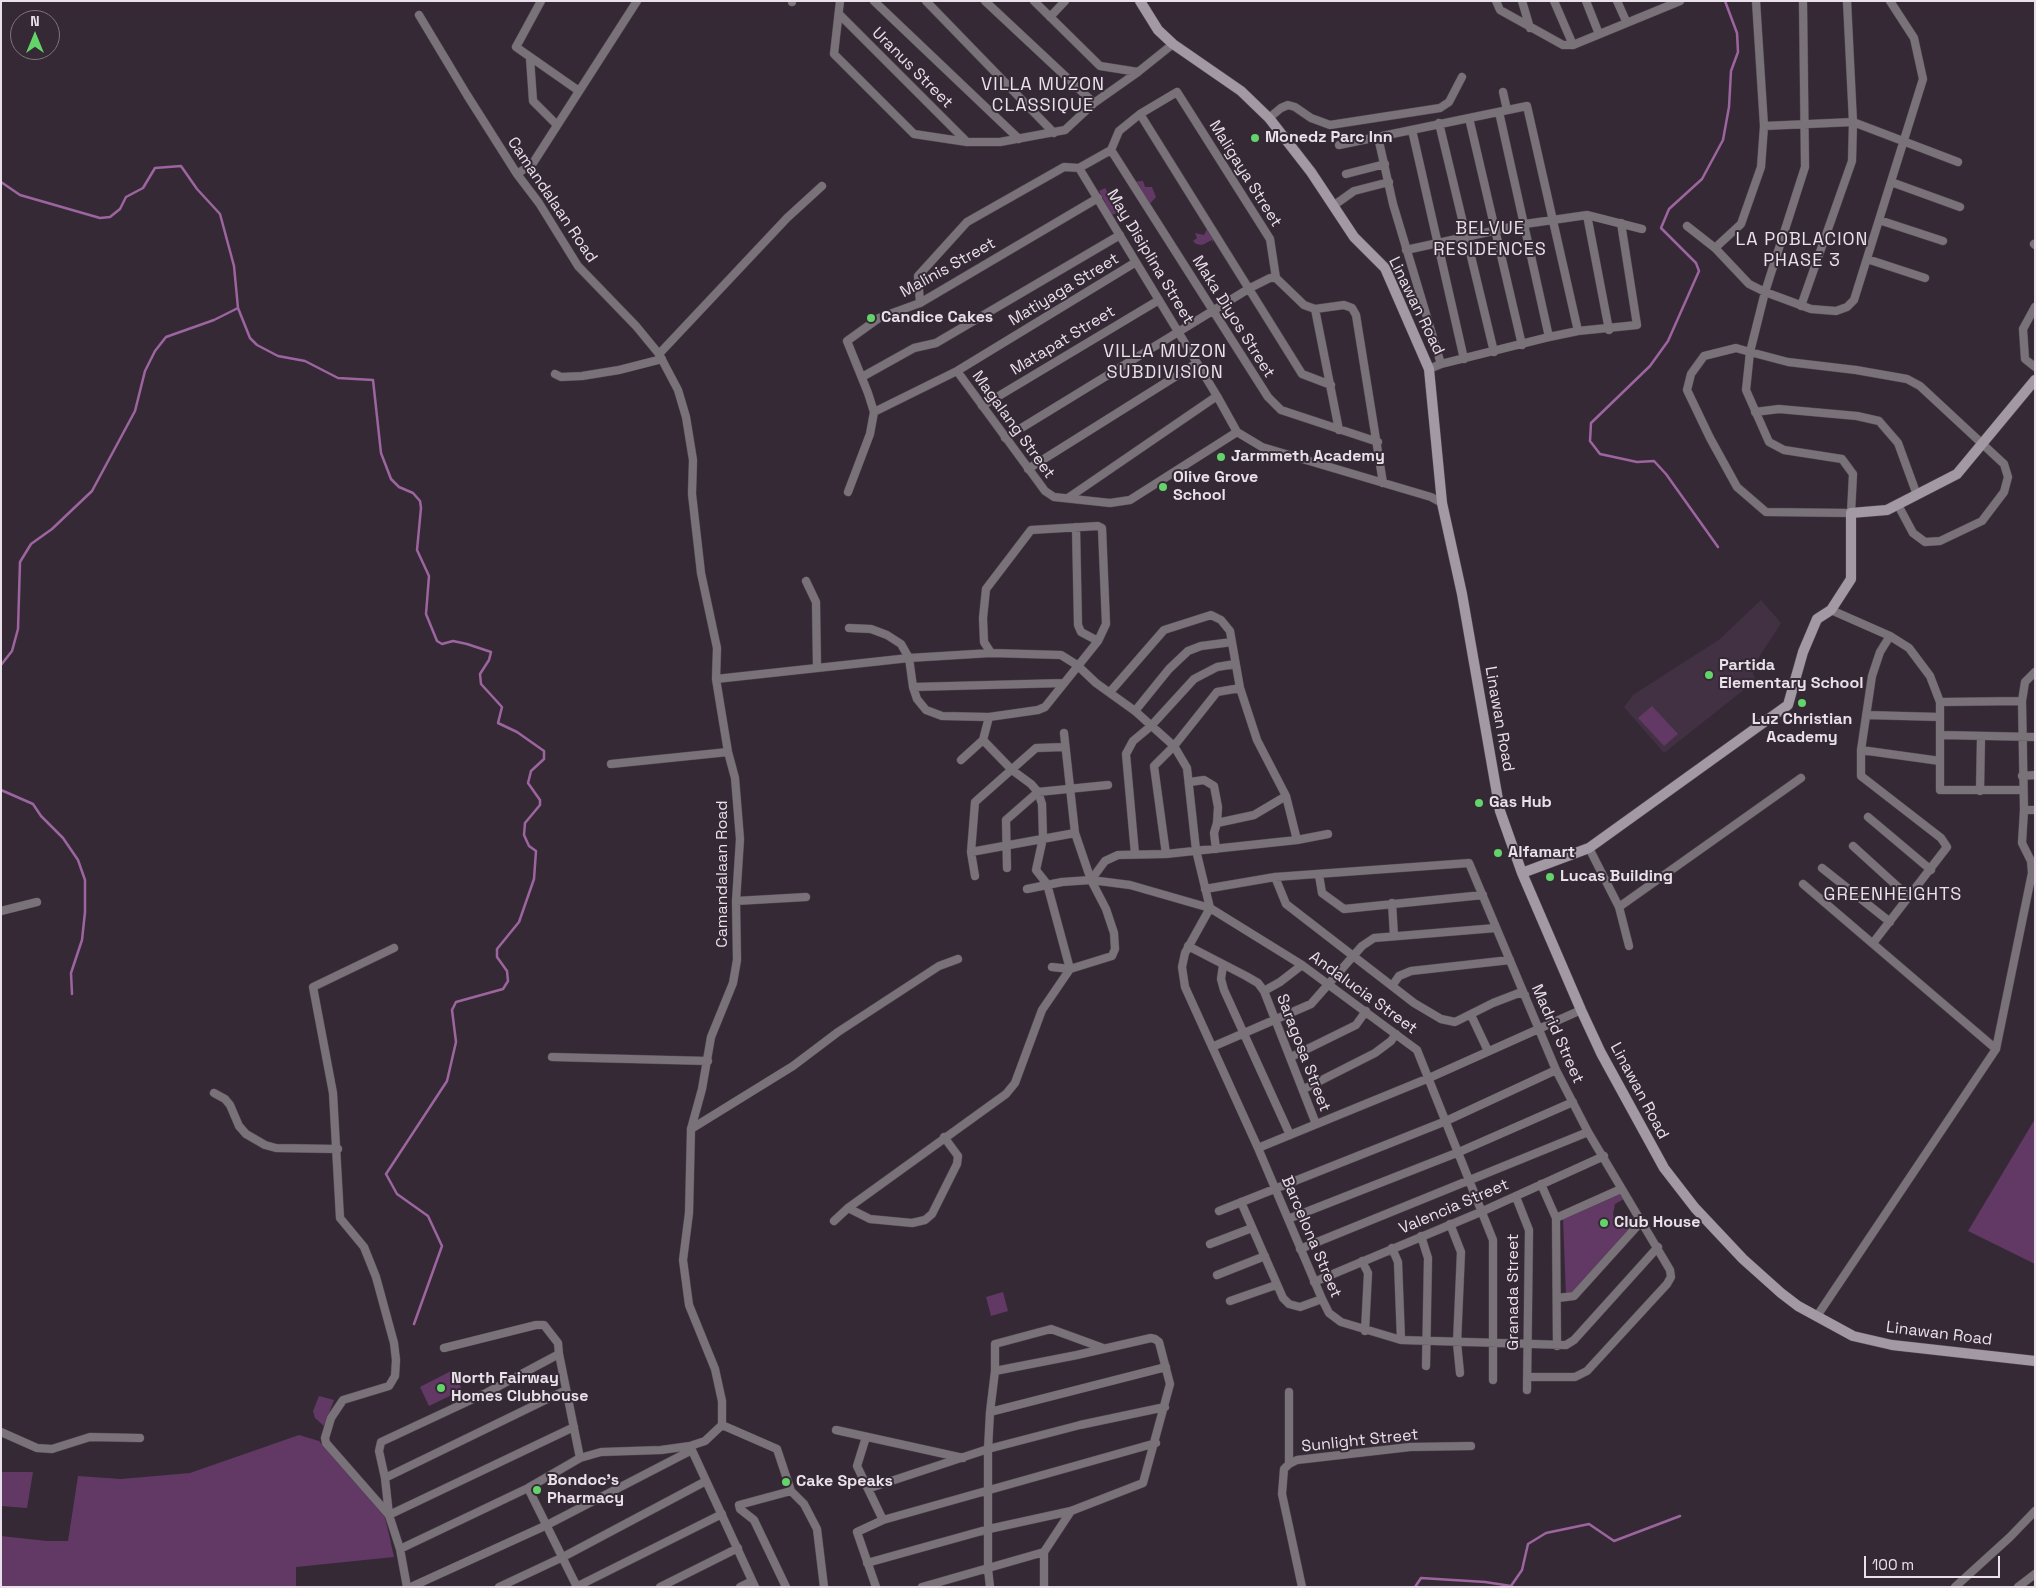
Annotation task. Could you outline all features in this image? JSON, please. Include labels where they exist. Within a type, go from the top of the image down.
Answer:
[{"type":"street","points":[[541,1],[516,47],[579,91]]},
{"type":"street","points":[[517,174],[533,163],[637,1]]},
{"type":"street","points":[[840,1],[834,54],[914,134],[967,142],[1000,142],[1064,130],[1094,103],[1173,44]]},
{"type":"street","points":[[874,1],[1019,139]]},
{"type":"street","points":[[926,1],[970,44],[1054,133]]},
{"type":"street","points":[[986,1],[1094,103]]},
{"type":"street","points":[[1034,1],[1100,66],[1138,72]]},
{"type":"street","points":[[1050,17],[1065,1]]},
{"type":"street","name":"Linawan Road","points":[[1140,1],[1158,30],[1173,44],[1241,92],[1270,118],[1311,172],[1354,237],[1385,268],[1429,369],[1442,503],[1462,594],[1500,811],[1522,873],[1581,1010],[1601,1053],[1664,1168],[1695,1208],[1742,1259],[1781,1293],[1853,1336],[1892,1345],[2035,1361]]},
{"type":"street","points":[[1496,1],[1500,10],[1563,45],[1573,45],[1626,21],[1680,1]]},
{"type":"street","points":[[1522,1],[1530,28]]},
{"type":"street","points":[[1554,1],[1573,45]]},
{"type":"street","points":[[1586,1],[1599,34]]},
{"type":"street","points":[[1617,1],[1626,21]]},
{"type":"street","points":[[1652,1],[1656,10]]},
{"type":"street","points":[[1715,248],[1741,224],[1761,167],[1764,126],[1756,1]]},
{"type":"street","points":[[1522,873],[1589,848],[1788,705],[1803,652],[1817,619],[1831,610],[1851,579],[1853,474],[1842,459],[1784,450],[1769,442],[1754,412],[1746,390],[1750,352],[1765,292],[1805,167],[1803,1]]},
{"type":"street","points":[[1801,306],[1852,161],[1853,122],[1846,1]]},
{"type":"street","points":[[1687,226],[1715,248],[1748,284],[1765,292],[1811,309],[1836,311],[1847,307],[1854,300],[1923,78],[1914,38],[1890,1]]},
{"type":"street","name":"Uranus Street","points":[[839,14],[967,142]]},
{"type":"street","name":"Camandalaan Road","points":[[419,15],[517,174],[539,203],[578,266],[636,326],[660,357],[678,390],[686,417],[693,460],[692,494],[701,573],[718,648],[716,679],[728,752],[735,778],[740,839],[736,901],[738,960],[732,983],[712,1037],[708,1062],[691,1129],[689,1213],[683,1260],[689,1305],[715,1369],[722,1401],[722,1425]]},
{"type":"street","points":[[530,58],[533,101],[557,125]]},
{"type":"street","points":[[1270,118],[1281,108],[1288,105],[1295,107],[1311,118],[1330,125],[1440,108],[1449,102],[1462,78]]},
{"type":"street","name":"Maligaya Street","points":[[1140,114],[1177,92],[1270,239],[1276,278]]},
{"type":"street","points":[[1503,92],[1507,110]]},
{"type":"street","points":[[1339,145],[1527,106],[1578,331]]},
{"type":"street","points":[[1499,112],[1550,337]]},
{"type":"street","points":[[920,303],[918,276],[967,222],[1064,166],[1079,168],[1111,150],[1119,131],[1140,114],[1302,374],[1331,385]]},
{"type":"street","points":[[1469,118],[1522,345]]},
{"type":"street","points":[[1764,126],[1853,122],[1958,162]]},
{"type":"street","points":[[1439,123],[1494,352]]},
{"type":"street","points":[[1412,130],[1464,358]]},
{"type":"street","points":[[1378,137],[1406,250],[1441,364]]},
{"type":"street","name":"Maka Diyos Street","points":[[1111,150],[1268,397],[1281,410],[1378,442]]},
{"type":"street","points":[[1346,174],[1385,164]]},
{"type":"street","name":"May Disiplina Street","points":[[1079,168],[1237,432],[1262,447],[1383,483],[1442,503]]},
{"type":"street","points":[[1332,206],[1354,191],[1389,182]]},
{"type":"street","points":[[1891,182],[1960,207]]},
{"type":"street","points":[[555,374],[561,377],[582,376],[620,370],[660,357],[787,218],[822,186]]},
{"type":"street","name":"Malinis Street","points":[[874,412],[847,341],[879,318],[920,303],[1098,198]]},
{"type":"street","points":[[1587,215],[1609,330]]},
{"type":"street","points":[[1406,250],[1525,224],[1587,215],[1642,228]]},
{"type":"street","points":[[1879,220],[1943,241]]},
{"type":"street","points":[[1429,369],[1464,358],[1578,331],[1609,330],[1637,325],[1621,223]]},
{"type":"street","points":[[862,377],[914,348],[936,343],[1120,235]]},
{"type":"street","points":[[1867,259],[1924,278]]},
{"type":"street","name":"Matiyaga Street","points":[[874,412],[958,371],[1136,262]]},
{"type":"street","points":[[1005,438],[1250,288],[1270,278],[1276,278],[1304,305],[1315,309],[1344,305],[1352,308],[1356,315],[1378,442],[1383,483]]},
{"type":"street","name":"Matapat Street","points":[[982,406],[1159,300]]},
{"type":"street","points":[[2035,307],[2022,329],[2025,358],[2035,367]]},
{"type":"street","points":[[1315,309],[1339,430]]},
{"type":"street","points":[[1898,505],[1913,533],[1925,542],[1940,541],[1982,521],[2004,492],[2008,478],[2004,464],[1981,445],[1920,386],[1907,379],[1856,370],[1788,362],[1736,348],[1704,356],[1691,374],[1688,390],[1710,438],[1737,487],[1766,512],[1851,513],[1887,510],[1898,505],[1957,474],[1981,445],[2035,380]]},
{"type":"street","points":[[1028,469],[1197,363]]},
{"type":"street","name":"Magalang Street","points":[[958,371],[1028,469],[1045,491],[1054,496],[1110,503],[1130,500],[1237,432]]},
{"type":"street","points":[[1068,498],[1217,396]]},
{"type":"street","points":[[1754,412],[1779,409],[1857,416],[1879,422],[1898,443],[1917,495]]},
{"type":"street","points":[[848,492],[870,434],[874,412]]},
{"type":"street","points":[[1076,527],[1078,625],[1081,632],[1098,640]]},
{"type":"street","points":[[849,628],[871,629],[887,635],[901,644],[909,658],[913,687],[917,699],[926,710],[942,716],[989,717],[1038,710],[1045,707],[1098,640],[1106,624],[1102,528],[1076,527],[1031,530],[986,588],[983,618],[984,642],[991,653]]},
{"type":"street","points":[[806,581],[816,602],[817,667]]},
{"type":"street","points":[[1831,610],[1890,636],[1909,648],[1930,676],[1940,702],[1940,790],[2023,790]]},
{"type":"street","points":[[1110,692],[1164,630],[1211,615],[1221,620],[1230,631],[1240,688],[1257,740],[1286,796],[1297,840]]},
{"type":"street","points":[[1873,944],[1947,847],[1945,842],[1861,776],[1861,750],[1872,676],[1880,652],[1890,636]]},
{"type":"street","points":[[1135,711],[1169,669],[1188,652],[1201,646],[1232,642]]},
{"type":"street","points":[[716,679],[909,658],[991,653],[1061,655],[1077,665],[1096,683],[1135,711],[1174,746],[1187,768],[1196,850],[1210,908]]},
{"type":"street","points":[[1135,854],[1126,754],[1133,741],[1151,726],[1194,679],[1217,667],[1235,664]]},
{"type":"street","points":[[1817,1316],[1996,1049],[2032,873],[2031,861],[2022,844],[2024,810],[2022,701],[2025,682],[2035,672]]},
{"type":"street","points":[[913,687],[1064,683]]},
{"type":"street","points":[[1166,854],[1154,766],[1174,746],[1217,692],[1240,688]]},
{"type":"street","points":[[1940,702],[2022,701]]},
{"type":"street","points":[[1866,715],[1940,717]]},
{"type":"street","points":[[961,760],[984,740],[989,717]]},
{"type":"street","points":[[1052,967],[1070,969],[1112,956],[1115,949],[1114,933],[1106,909],[1091,880],[1075,833],[1064,733]]},
{"type":"street","points":[[1941,735],[2035,737]]},
{"type":"street","points":[[1980,791],[1981,737]]},
{"type":"street","points":[[834,1221],[848,1208],[944,1137],[1006,1094],[1015,1083],[1042,1010],[1070,969],[1047,884],[1036,870],[1043,838],[1042,804],[1038,792],[1012,770],[984,740]]},
{"type":"street","points":[[975,876],[972,852],[974,802],[1036,748],[1065,747]]},
{"type":"street","points":[[1861,750],[1940,761]]},
{"type":"street","points":[[611,764],[728,752]]},
{"type":"street","points":[[2022,776],[2035,775]]},
{"type":"street","points":[[1619,907],[1801,778]]},
{"type":"street","points":[[1190,782],[1204,780],[1214,786],[1218,807],[1214,833],[1216,849]]},
{"type":"street","points":[[1007,868],[1006,820],[1038,792],[1108,785]]},
{"type":"street","points":[[1217,823],[1254,815],[1286,796]]},
{"type":"street","points":[[2024,810],[2035,810]]},
{"type":"street","points":[[1868,817],[1930,870]]},
{"type":"street","points":[[972,852],[1075,833]]},
{"type":"street","points":[[1091,880],[1105,861],[1118,855],[1166,854],[1297,840],[1328,834]]},
{"type":"street","points":[[1853,846],[1909,897]]},
{"type":"street","points":[[1589,848],[1619,907],[1629,946]]},
{"type":"street","name":"Madrid Street","points":[[1206,889],[1275,877],[1469,862],[1556,1070],[1588,1132],[1658,1247],[1670,1270],[1671,1277],[1587,1371],[1575,1377],[1528,1377]]},
{"type":"street","points":[[1822,868],[1890,922]]},
{"type":"street","points":[[1319,875],[1322,893],[1344,909],[1483,895]]},
{"type":"street","points":[[1275,877],[1286,904],[1392,986],[1441,1020],[1455,1022],[1502,999],[1519,993],[1525,995]]},
{"type":"street","name":"Andalucia Street","points":[[1027,889],[1047,884],[1091,880],[1130,885],[1210,908],[1302,965],[1417,1050],[1493,1240],[1493,1380]]},
{"type":"street","points":[[1804,884],[1996,1049]]},
{"type":"street","points":[[736,901],[806,897]]},
{"type":"street","points":[[1,911],[37,902]]},
{"type":"street","points":[[1392,903],[1394,936]]},
{"type":"street","name":"Barcelona Street","points":[[1210,908],[1188,946],[1182,967],[1185,987],[1258,1148],[1314,1282],[1329,1313],[1341,1322],[1365,1331],[1401,1340],[1557,1346]]},
{"type":"street","points":[[1212,1047],[1311,1004],[1353,956],[1374,938],[1496,928]]},
{"type":"street","name":"Saragosa Street","points":[[1188,946],[1258,983],[1264,991],[1304,1088],[1316,1124]]},
{"type":"street","points":[[389,1515],[326,1443],[325,1438],[331,1418],[343,1400],[389,1386],[395,1376],[394,1343],[376,1277],[364,1247],[340,1218],[334,1093],[313,987],[394,948]]},
{"type":"street","points":[[691,1129],[793,1066],[838,1032],[939,966],[958,959]]},
{"type":"street","points":[[1392,986],[1399,976],[1410,971],[1510,960]]},
{"type":"street","points":[[1223,965],[1220,979],[1242,1033],[1290,1135]]},
{"type":"street","points":[[1264,991],[1280,982],[1302,965]]},
{"type":"street","points":[[1258,1148],[1428,1078],[1581,1010]]},
{"type":"street","points":[[1291,1057],[1356,1026],[1366,1012]]},
{"type":"street","points":[[1471,1015],[1488,1051]]},
{"type":"street","points":[[1304,1088],[1375,1053],[1391,1041],[1396,1034]]},
{"type":"street","points":[[552,1057],[708,1062]]},
{"type":"street","points":[[1219,1211],[1446,1121],[1556,1070]]},
{"type":"street","points":[[214,1093],[225,1099],[230,1105],[239,1126],[246,1134],[265,1144],[276,1148],[338,1149]]},
{"type":"street","points":[[1288,1219],[1459,1152],[1573,1102]]},
{"type":"street","points":[[1300,1249],[1588,1132]]},
{"type":"street","points":[[848,1208],[870,1219],[912,1223],[925,1220],[932,1214],[958,1164],[958,1156],[944,1137]]},
{"type":"street","name":"Valencia Street","points":[[1314,1282],[1516,1197],[1604,1156]]},
{"type":"street","points":[[1541,1184],[1556,1218],[1557,1346],[1566,1345],[1574,1340],[1658,1247]]},
{"type":"street","points":[[1556,1218],[1621,1189]]},
{"type":"street","name":"Granada Street","points":[[1516,1197],[1529,1230],[1526,1344],[1527,1390]]},
{"type":"street","points":[[1241,1202],[1283,1298],[1289,1304],[1300,1307],[1322,1299]]},
{"type":"street","points":[[1558,1298],[1574,1296],[1633,1231],[1640,1219]]},
{"type":"street","points":[[1450,1224],[1461,1252],[1457,1343],[1460,1373]]},
{"type":"street","points":[[1210,1244],[1252,1228]]},
{"type":"street","points":[[1421,1236],[1428,1258],[1428,1342],[1426,1366]]},
{"type":"street","points":[[1392,1248],[1398,1262],[1401,1340]]},
{"type":"street","points":[[1217,1275],[1265,1256]]},
{"type":"street","points":[[1362,1261],[1368,1273],[1365,1331]]},
{"type":"street","points":[[1230,1301],[1276,1285]]},
{"type":"street","points":[[444,1348],[536,1325],[544,1325],[558,1343],[580,1458]]},
{"type":"street","points":[[990,1587],[988,1569],[988,1449],[990,1412],[996,1371],[995,1344],[1051,1329],[1104,1349]]},
{"type":"street","points":[[868,1563],[989,1529],[1070,1511],[1143,1483],[1156,1443],[1170,1384],[1159,1342],[1151,1338],[996,1371]]},
{"type":"street","points":[[407,1587],[400,1549],[389,1515],[385,1478],[379,1451],[380,1442],[486,1393],[559,1354]]},
{"type":"street","points":[[990,1412],[1166,1367]]},
{"type":"street","points":[[385,1478],[566,1390]]},
{"type":"street","points":[[1289,1392],[1289,1464]]},
{"type":"street","points":[[870,1488],[988,1449],[1080,1425],[1165,1407]]},
{"type":"street","points":[[411,1587],[548,1525],[705,1441],[722,1425],[777,1449],[791,1491],[804,1504],[817,1529],[824,1587]]},
{"type":"street","points":[[389,1515],[574,1427]]},
{"type":"street","points":[[836,1430],[965,1458]]},
{"type":"street","points":[[1,1432],[37,1448],[52,1448],[90,1436],[140,1438]]},
{"type":"street","points":[[866,1437],[857,1466],[870,1488],[882,1520]]},
{"type":"street","points":[[876,1587],[857,1532],[882,1520],[1156,1443]]},
{"type":"street","name":"Sunlight Street","points":[[1302,1587],[1282,1494],[1284,1469],[1289,1464],[1297,1460],[1410,1447],[1471,1446]]},
{"type":"street","points":[[400,1549],[528,1488],[580,1458],[601,1452],[691,1448]]},
{"type":"street","points":[[691,1448],[753,1584],[740,1587]]},
{"type":"street","points":[[499,1587],[563,1557],[706,1481]]},
{"type":"street","points":[[528,1488],[548,1525],[577,1587],[722,1514]]},
{"type":"street","points":[[786,1587],[754,1520],[740,1509],[738,1505],[791,1491]]},
{"type":"street","points":[[1044,1587],[1044,1552],[1070,1511]]},
{"type":"street","points":[[1955,1587],[2010,1537],[2035,1511]]},
{"type":"street","points":[[660,1587],[738,1548]]},
{"type":"street","points":[[922,1587],[949,1583],[1044,1552]]},
{"type":"street","points":[[2018,1587],[2035,1574]]},
{"type":"shaded area","points":[[1143,181],[1145,187],[1152,187],[1156,197],[1145,209],[1128,182]]},
{"type":"shaded area","points":[[1105,188],[1119,212],[1112,215],[1099,191]]},
{"type":"shaded area","points":[[1209,225],[1213,231],[1213,243],[1212,240],[1202,245],[1196,244],[1193,241],[1197,238],[1195,233],[1204,235]]},
{"type":"shaded area","name":"Partida Elementary School","points":[[1761,600],[1781,623],[1752,668],[1755,681],[1664,753],[1624,707],[1633,695],[1720,639]]},
{"type":"shaded area","points":[[1652,706],[1678,734],[1664,746],[1638,718]]},
{"type":"shaded area","points":[[2035,1119],[2035,1264],[1968,1231]]},
{"type":"shaded area","points":[[1625,1189],[1629,1196],[1615,1204],[1613,1214],[1615,1221],[1623,1224],[1635,1218],[1643,1217],[1578,1290],[1566,1296],[1563,1219]]},
{"type":"shaded area","points":[[1003,1292],[1008,1311],[991,1316],[986,1297]]},
{"type":"shaded area","name":"North Fairway Homes Clubhouse","points":[[453,1370],[462,1390],[429,1406],[420,1387]]},
{"type":"shaded area","points":[[319,1396],[334,1400],[324,1426],[315,1418],[313,1411]]},
{"type":"shaded area","points":[[299,1435],[319,1441],[385,1517],[394,1557],[296,1567],[296,1587],[1,1587],[1,1536],[47,1541],[68,1541],[78,1476],[121,1479],[190,1473]]},
{"type":"shaded area","points":[[1,1472],[33,1472],[27,1508],[1,1506]]},
{"type":"waterway","points":[[1718,547],[1666,474],[1654,461],[1637,462],[1600,454],[1590,441],[1591,423],[1650,366],[1668,341],[1699,271],[1696,263],[1661,228],[1669,209],[1702,179],[1723,140],[1729,107],[1731,71],[1738,52],[1737,33],[1725,1]]},
{"type":"waterway","points":[[1,182],[20,195],[100,218],[110,217],[120,209],[126,197],[143,188],[155,168],[181,166],[197,189],[220,214],[234,266],[238,308],[250,338],[257,345],[278,356],[305,361],[338,378],[373,380],[381,453],[391,479],[399,487],[413,493],[420,501],[417,550],[429,576],[426,614],[437,641],[442,644],[453,641],[491,652],[489,660],[480,674],[481,684],[502,707],[498,723],[517,732],[544,751],[544,759],[531,771],[528,783],[540,800],[540,805],[525,823],[524,835],[529,846],[536,851],[534,879],[519,922],[497,949],[497,957],[507,971],[508,981],[503,989],[456,1002],[452,1010],[456,1042],[447,1081],[386,1174],[397,1194],[428,1216],[442,1246],[414,1324]]},
{"type":"waterway","points":[[1,665],[12,651],[18,629],[20,562],[31,544],[52,529],[92,491],[135,411],[145,371],[155,351],[166,337],[214,320],[238,308]]},
{"type":"waterway","points":[[1,790],[33,804],[41,816],[63,838],[78,860],[85,880],[85,912],[82,940],[71,973],[72,994]]},
{"type":"waterway","points":[[1415,1587],[1421,1578],[1485,1582],[1511,1586],[1522,1570],[1528,1544],[1546,1533],[1589,1524],[1614,1541],[1680,1516]]},
{"type":"place","name":"Monedz Parc Inn","points":[[1255,138]]},
{"type":"place","name":"Candice Cakes","points":[[871,318]]},
{"type":"place","name":"Jarmmeth Academy","points":[[1221,457]]},
{"type":"place","name":"Olive Grove School","points":[[1163,487]]},
{"type":"place","name":"Partida Elementary School","points":[[1709,675]]},
{"type":"place","name":"Luz Christian Academy","points":[[1802,703]]},
{"type":"place","name":"Gas Hub","points":[[1479,803]]},
{"type":"place","name":"Alfamart","points":[[1498,853]]},
{"type":"place","name":"Lucas Building","points":[[1550,877]]},
{"type":"place","name":"Club House","points":[[1604,1223]]},
{"type":"place","name":"North Fairway Homes Clubhouse","points":[[441,1388]]},
{"type":"place","name":"Cake Speaks","points":[[786,1482]]},
{"type":"place","name":"Bondoc's Pharmacy","points":[[537,1490]]},
{"type":"district","name":"VILLA MUZON CLASSIQUE","points":[[1043,95]]},
{"type":"district","name":"BELVUE RESIDENCES","points":[[1490,239]]},
{"type":"district","name":"LA POBLACION PHASE 3","points":[[1802,250]]},
{"type":"district","name":"VILLA MUZON SUBDIVISION","points":[[1165,362]]},
{"type":"district","name":"GREENHEIGHTS","points":[[1893,895]]}]
